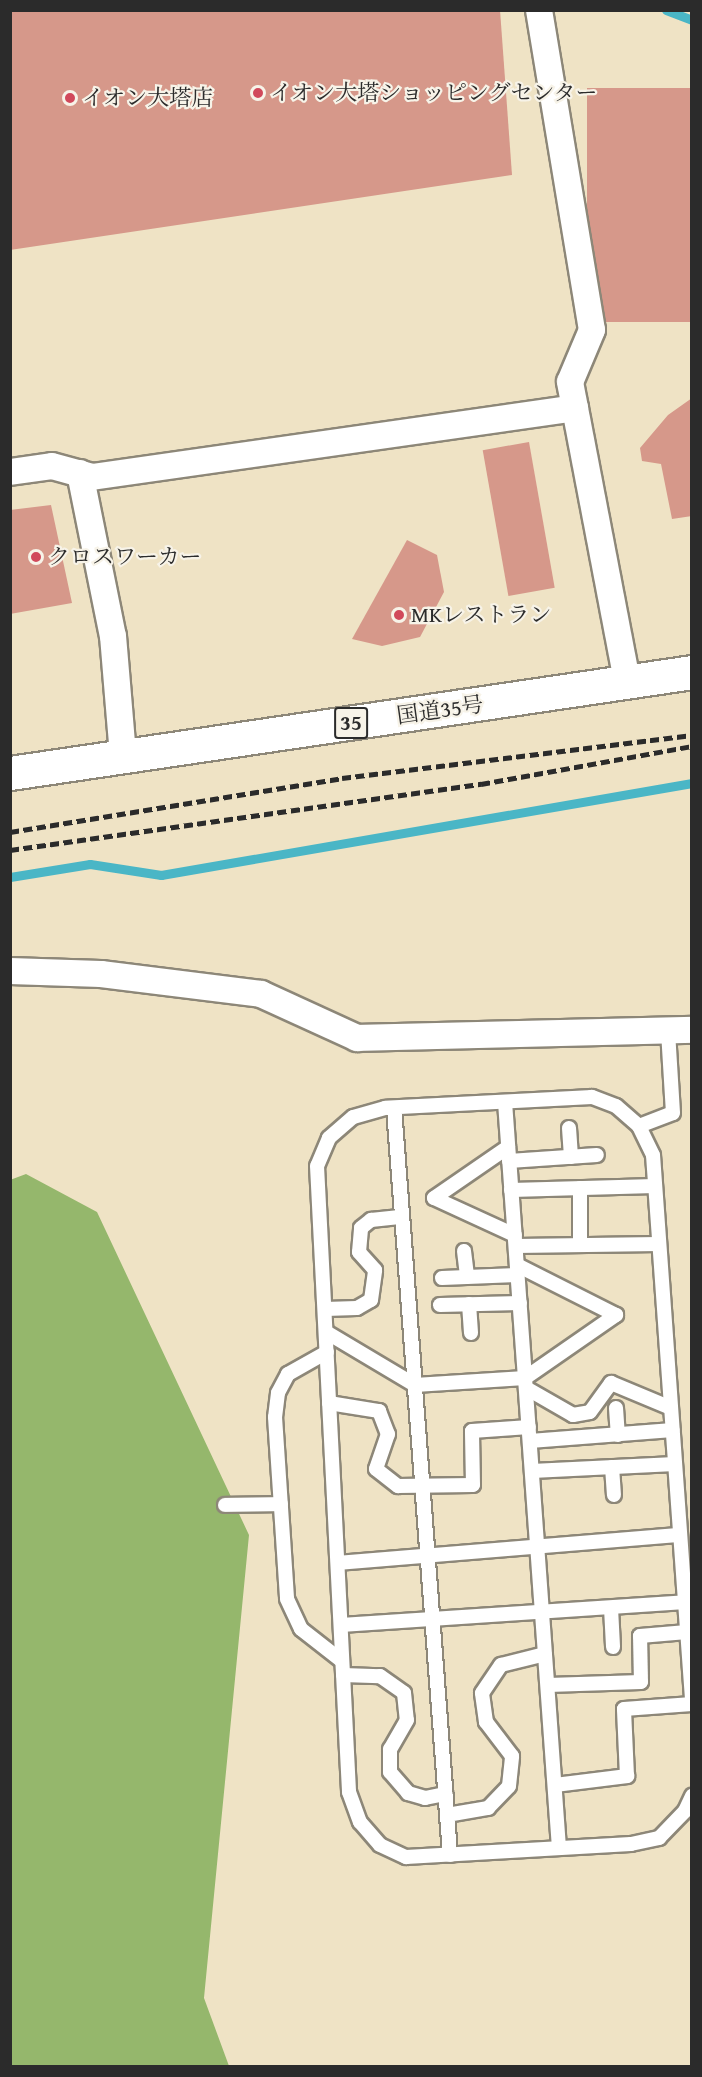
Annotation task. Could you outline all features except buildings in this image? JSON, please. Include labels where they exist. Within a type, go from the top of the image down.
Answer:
[{"type":"highway","name":"国道35号","points":[[10,773],[692,672]]},
{"type":"street","points":[[539,10],[592,330],[570,382],[627,682]]},
{"type":"street","points":[[10,472],[52,466],[92,477],[575,408]]},
{"type":"street","points":[[80,473],[113,636],[123,756]]},
{"type":"street","points":[[10,971],[101,974],[261,994],[357,1038],[680,1031]]},
{"type":"lane","points":[[639,1126],[673,1113],[680,1031]]},
{"type":"lane","points":[[555,1785],[627,1776],[624,1709],[692,1702],[653,1155],[639,1126],[616,1106],[592,1097],[394,1108],[354,1117],[329,1138],[317,1166],[349,1792],[360,1822],[380,1845],[406,1857],[559,1848],[659,1838],[686,1811],[692,1796]]},
{"type":"lane","points":[[505,1102],[559,1848]]},
{"type":"lane","points":[[394,1108],[450,1855]]},
{"type":"lane","points":[[569,1128],[571,1157]]},
{"type":"lane","points":[[597,1155],[571,1157],[509,1154],[434,1198],[515,1240],[580,1245],[659,1244]]},
{"type":"lane","points":[[511,1190],[655,1186]]},
{"type":"lane","points":[[580,1188],[580,1245]]},
{"type":"lane","points":[[325,1309],[357,1308],[371,1300],[375,1270],[359,1252],[361,1228],[371,1220],[402,1217]]},
{"type":"lane","points":[[464,1251],[467,1277]]},
{"type":"lane","points":[[442,1278],[517,1270],[616,1315],[526,1383]]},
{"type":"lane","points":[[440,1305],[520,1303]]},
{"type":"lane","points":[[469,1304],[471,1333]]},
{"type":"lane","points":[[326,1332],[415,1385],[526,1383],[573,1415],[590,1412],[603,1388],[611,1383],[671,1408]]},
{"type":"lane","points":[[327,1352],[288,1374],[278,1393],[281,1504],[287,1599],[301,1629],[342,1661]]},
{"type":"lane","points":[[329,1403],[379,1411],[387,1434],[376,1469],[398,1486],[473,1485],[472,1431],[529,1434],[618,1434],[673,1430]]},
{"type":"lane","points":[[616,1408],[618,1434]]},
{"type":"lane","points":[[532,1471],[675,1464]]},
{"type":"lane","points":[[612,1467],[614,1495]]},
{"type":"lane","points":[[225,1505],[281,1504]]},
{"type":"lane","points":[[338,1563],[680,1535]]},
{"type":"lane","points":[[341,1625],[685,1602]]},
{"type":"lane","points":[[611,1608],[613,1647]]},
{"type":"lane","points":[[548,1685],[641,1682],[640,1636],[687,1632]]},
{"type":"lane","points":[[447,1815],[488,1808],[509,1786],[512,1756],[486,1722],[482,1693],[501,1665],[545,1654]]},
{"type":"lane","points":[[343,1675],[380,1676],[404,1693],[407,1720],[390,1749],[390,1772],[408,1793],[425,1798],[446,1794]]},
{"type":"green space","points":[[26,1174],[97,1212],[249,1535],[204,1998],[229,2066],[11,2066],[10,1180]]},
{"type":"waterway","points":[[666,10],[692,20]]},
{"type":"waterway","points":[[10,877],[90,864],[161,875],[692,783]]},
{"type":"railway","points":[[10,832],[342,778],[692,735]]},
{"type":"railway","points":[[10,850],[481,784],[692,746]]},
{"type":"place","name":"イオン大塔ショッピングセンター","points":[[258,93]]},
{"type":"place","name":"イオン大塔店","points":[[70,98]]},
{"type":"place","name":"クロスワーカー","points":[[36,557]]},
{"type":"place","name":"MKレストラン","points":[[399,615]]}]
